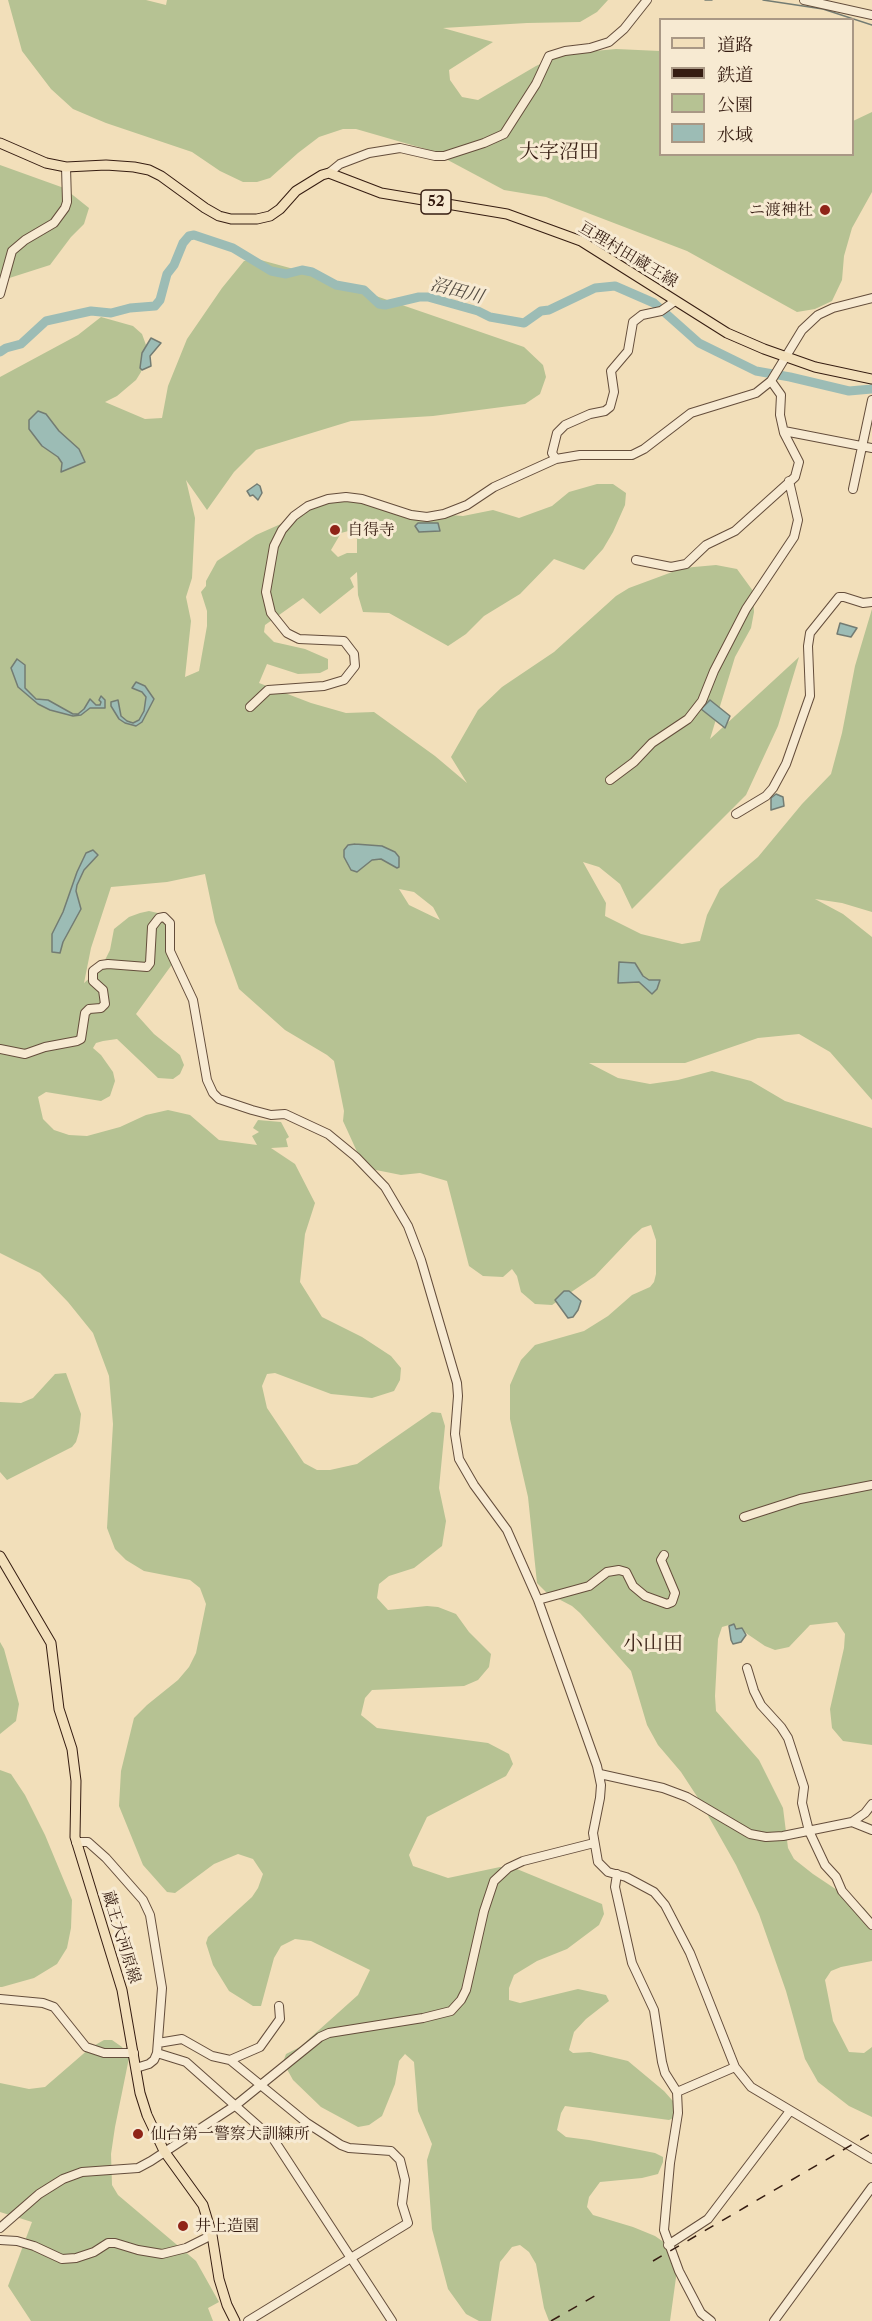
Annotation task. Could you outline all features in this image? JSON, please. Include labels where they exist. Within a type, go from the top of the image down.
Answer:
[{"type":"main road","points":[[0,143],[46,163],[66,168],[106,165],[149,170],[219,216],[246,219],[270,216],[280,209],[296,191],[329,173]]},
{"type":"main road","name":"亘理村田蔵王線","points":[[329,173],[381,193],[507,214],[542,225],[581,241],[615,260],[727,333],[815,367],[872,379]]},
{"type":"main road","name":"蔵王大河原線","points":[[0,1556],[51,1643],[59,1709],[72,1749],[76,1781],[73,1827],[76,1842],[114,1958],[127,2010],[136,2068],[147,2115],[164,2151],[203,2205],[212,2235],[219,2279],[235,2321]]},
{"type":"street","points":[[329,173],[340,164],[369,153],[400,148],[444,156],[504,134],[536,84],[549,56],[609,42],[624,29],[647,0]]},
{"type":"street","points":[[804,0],[872,15]]},
{"type":"street","points":[[0,294],[12,251],[25,240],[54,223],[64,208],[67,202],[66,168]]},
{"type":"street","points":[[250,707],[268,690],[324,686],[344,680],[355,666],[354,654],[344,641],[299,639],[286,633],[271,613],[266,592],[274,546],[282,530],[294,516],[308,506],[328,499],[346,497],[362,499],[411,515],[427,517],[444,514],[466,505],[494,486],[556,459],[580,455],[632,455],[644,449],[691,413],[756,393],[771,381],[802,330],[818,315],[833,308],[872,298]]},
{"type":"street","points":[[556,459],[552,453],[557,434],[565,425],[590,414],[605,411],[610,406],[614,392],[611,371],[626,356],[633,322],[642,315],[662,311],[675,301]]},
{"type":"street","points":[[636,560],[671,567],[686,564],[706,545],[735,531],[795,477],[799,462],[784,431],[780,414],[781,395],[771,381]]},
{"type":"street","points":[[853,489],[872,400]]},
{"type":"street","points":[[784,431],[872,448]]},
{"type":"street","points":[[609,780],[634,762],[652,743],[688,719],[702,701],[714,671],[746,609],[794,537],[798,520],[789,481]]},
{"type":"street","points":[[736,814],[766,796],[777,782],[786,764],[810,696],[808,646],[810,633],[838,597],[863,603],[872,602]]},
{"type":"street","points":[[0,1049],[25,1054],[81,1039],[85,1013],[89,1009],[101,1008],[105,1004],[103,990],[93,981],[93,971],[108,964],[147,967],[150,963],[152,927],[159,918],[164,917],[170,923],[170,951],[193,1000],[207,1080],[213,1093],[219,1099],[252,1110],[271,1115],[285,1114],[328,1134],[356,1157],[385,1187],[408,1226],[422,1260],[457,1383],[455,1434],[459,1459],[474,1485],[507,1530],[538,1600],[600,1774],[600,1798],[593,1827],[594,1843],[601,1868],[640,1883],[654,1892],[665,1905],[690,1953],[735,2067],[751,2087],[872,2159]]},
{"type":"street","points":[[744,1517],[800,1499],[872,1485]]},
{"type":"street","points":[[538,1600],[589,1586],[607,1572],[619,1570],[626,1572],[633,1586],[645,1596],[667,1604],[672,1602],[675,1593],[661,1560],[664,1555]]},
{"type":"street","points":[[747,1668],[761,1705],[781,1726],[788,1738],[804,1787],[802,1803],[809,1831],[825,1864],[836,1877],[842,1891],[872,1925]]},
{"type":"street","points":[[600,1774],[663,1788],[687,1797],[758,1836],[783,1836],[852,1822],[872,1830]]},
{"type":"street","points":[[852,1822],[865,1813],[872,1804]]},
{"type":"street","points":[[76,1842],[88,1842],[106,1858],[124,1877],[147,1909],[162,1988],[156,2056]]},
{"type":"street","points":[[0,2228],[39,2194],[63,2179],[82,2172],[138,2168],[236,2105],[320,2037],[329,2033],[423,2018],[451,2011],[466,1990],[484,1911],[494,1881],[508,1868],[523,1861],[594,1843]]},
{"type":"street","points":[[616,1874],[615,1887],[632,1963],[654,2010],[665,2073],[677,2091],[678,2113],[663,2230],[701,2313],[711,2321]]},
{"type":"street","points":[[0,1999],[43,2003],[54,2007],[86,2047],[104,2053],[134,2053]]},
{"type":"street","points":[[230,2060],[260,2047],[280,2019],[279,2006]]},
{"type":"street","points":[[158,2043],[182,2039],[212,2056],[230,2060],[307,2123],[341,2145],[349,2148],[391,2151],[400,2160],[405,2180],[402,2204],[408,2223],[249,2321]]},
{"type":"street","points":[[136,2068],[156,2056],[186,2062],[274,2140],[392,2321]]},
{"type":"street","points":[[677,2091],[735,2067]]},
{"type":"street","points":[[668,2245],[708,2219],[790,2111]]},
{"type":"street","points":[[774,2321],[872,2187]]},
{"type":"street","points":[[0,2241],[17,2241],[62,2259],[85,2255],[108,2243],[162,2254],[186,2248],[212,2235]]},
{"type":"green space","points":[[8,0],[146,0],[166,5],[167,0],[608,0],[597,12],[580,22],[443,28],[493,42],[449,70],[450,80],[462,97],[478,100],[536,66],[562,54],[616,49],[659,51],[659,156],[854,156],[854,121],[872,112],[872,192],[852,228],[844,256],[842,280],[832,301],[815,309],[797,312],[687,251],[546,197],[504,190],[429,150],[356,129],[343,129],[319,137],[270,178],[257,182],[243,182],[220,171],[192,152],[106,123],[73,109],[51,89],[22,51]]},
{"type":"green space","points":[[0,165],[64,188],[89,208],[84,224],[50,265],[0,281]]},
{"type":"green space","points":[[257,259],[312,274],[524,347],[543,365],[546,377],[540,394],[525,404],[433,416],[351,421],[256,450],[234,472],[207,510],[186,480],[195,518],[192,578],[186,597],[191,621],[185,677],[199,671],[207,626],[207,611],[201,592],[217,561],[256,535],[283,523],[300,508],[318,498],[336,495],[426,513],[463,516],[493,510],[519,518],[552,506],[569,492],[597,484],[613,484],[626,493],[625,505],[603,549],[584,570],[554,559],[520,594],[484,616],[466,634],[448,646],[389,613],[363,612],[358,595],[357,572],[350,578],[354,587],[320,614],[303,598],[265,625],[264,632],[274,642],[305,649],[328,659],[328,669],[320,673],[298,674],[267,664],[259,683],[311,703],[346,713],[374,712],[435,756],[467,783],[451,757],[478,710],[502,687],[554,652],[616,596],[629,588],[683,568],[716,565],[737,569],[753,591],[754,612],[751,628],[735,657],[710,739],[799,657],[778,726],[746,795],[632,909],[620,884],[599,867],[583,862],[606,903],[605,916],[641,934],[682,944],[700,941],[707,915],[720,889],[758,857],[802,804],[831,774],[842,733],[855,666],[872,609],[872,912],[842,903],[815,899],[843,914],[872,937],[872,1100],[830,1052],[799,1034],[758,1038],[685,1063],[589,1063],[618,1078],[650,1084],[678,1080],[712,1071],[751,1081],[785,1101],[872,1128],[872,1745],[843,1741],[832,1728],[830,1709],[845,1634],[837,1622],[810,1625],[789,1647],[775,1650],[740,1629],[729,1625],[722,1627],[718,1639],[715,1696],[716,1711],[759,1760],[783,1808],[788,1848],[794,1859],[864,1908],[872,1918],[872,1961],[831,1971],[825,1980],[833,2021],[849,2052],[864,2053],[872,2047],[872,2117],[849,2106],[818,2082],[805,2059],[786,1991],[759,1914],[736,1865],[698,1798],[681,1772],[658,1745],[647,1725],[631,1671],[580,1613],[572,1606],[547,1593],[537,1583],[528,1497],[510,1419],[510,1385],[521,1360],[535,1345],[584,1331],[608,1316],[632,1295],[650,1287],[656,1274],[656,1240],[651,1225],[642,1228],[633,1236],[595,1276],[552,1305],[535,1304],[521,1292],[517,1276],[512,1269],[503,1277],[483,1276],[469,1266],[447,1181],[420,1173],[401,1175],[371,1169],[359,1156],[343,1121],[344,1111],[334,1061],[285,1030],[239,989],[215,922],[205,874],[167,882],[111,887],[91,948],[84,983],[101,968],[110,950],[114,929],[129,917],[140,913],[149,911],[162,914],[168,925],[176,959],[136,1014],[154,1034],[180,1055],[184,1065],[180,1074],[173,1079],[158,1078],[117,1039],[103,1041],[96,1043],[93,1048],[113,1072],[115,1081],[110,1096],[101,1101],[46,1092],[38,1097],[43,1119],[54,1130],[69,1135],[87,1136],[120,1127],[146,1115],[168,1110],[190,1115],[219,1140],[257,1145],[252,1136],[259,1132],[253,1128],[258,1120],[281,1122],[289,1137],[286,1139],[288,1147],[271,1148],[295,1164],[315,1203],[305,1234],[300,1282],[322,1317],[362,1337],[391,1356],[401,1368],[400,1380],[394,1391],[372,1398],[331,1394],[275,1373],[267,1374],[262,1386],[267,1408],[304,1463],[317,1470],[330,1470],[357,1464],[432,1412],[441,1413],[445,1426],[439,1488],[446,1521],[442,1546],[414,1568],[389,1576],[379,1584],[377,1598],[388,1610],[427,1606],[438,1607],[456,1614],[469,1632],[491,1654],[489,1667],[478,1680],[464,1686],[372,1690],[365,1698],[361,1715],[377,1728],[488,1743],[509,1754],[513,1764],[506,1776],[427,1817],[409,1855],[413,1866],[448,1878],[500,1867],[512,1867],[602,1904],[604,1914],[599,1925],[567,1949],[537,1961],[514,1975],[509,1988],[509,2000],[520,2003],[578,1989],[606,1995],[609,2001],[574,2032],[569,2050],[573,2053],[590,2052],[628,2061],[664,2091],[679,2108],[678,2116],[669,2120],[565,2106],[557,2130],[566,2137],[655,2153],[663,2157],[658,2174],[600,2182],[589,2197],[587,2207],[593,2215],[633,2227],[665,2243],[678,2263],[670,2321],[549,2321],[544,2308],[536,2264],[529,2252],[520,2245],[512,2247],[500,2262],[491,2321],[479,2321],[466,2314],[448,2289],[432,2229],[427,2160],[432,2144],[418,2111],[414,2062],[405,2054],[399,2061],[395,2084],[382,2116],[369,2125],[358,2127],[321,2107],[293,2080],[283,2062],[286,2054],[300,2047],[358,1995],[370,1970],[311,1941],[295,1939],[281,1946],[274,1958],[261,2006],[253,2006],[229,1991],[213,1965],[206,1943],[208,1937],[252,1897],[258,1888],[263,1874],[253,1859],[238,1854],[214,1864],[175,1893],[167,1892],[143,1865],[119,1806],[121,1771],[134,1718],[178,1680],[189,1667],[196,1653],[206,1604],[200,1588],[190,1580],[144,1571],[126,1560],[115,1549],[107,1528],[113,1424],[109,1376],[93,1333],[40,1273],[0,1253],[0,377],[78,335],[101,317],[133,326],[142,334],[146,345],[141,372],[136,380],[117,396],[105,402],[145,419],[162,418],[168,386],[187,339],[222,288],[244,261]],"holes":[[[352,530],[357,539],[357,553],[347,553],[338,557],[331,550],[341,533]],[[399,889],[414,892],[433,907],[440,920],[409,905]]]},
{"type":"green space","points":[[66,1373],[81,1414],[76,1442],[72,1447],[7,1480],[0,1472],[0,1402],[21,1403],[33,1398],[55,1374]]},
{"type":"green space","points":[[0,1642],[19,1704],[16,1721],[0,1734]]},
{"type":"green space","points":[[0,1770],[11,1774],[25,1795],[45,1835],[72,1900],[71,1928],[67,1948],[57,1964],[34,1978],[2,1987],[0,1987]]},
{"type":"green space","points":[[104,2040],[112,2040],[122,2047],[129,2058],[111,2154],[112,2185],[118,2195],[196,2261],[219,2302],[208,2308],[213,2321],[31,2321],[8,2286],[32,2222],[0,2212],[0,2083],[29,2089],[45,2087],[90,2048]]},
{"type":"water","points":[[151,338],[161,343],[150,356],[151,366],[142,370],[140,368],[142,353]]},
{"type":"water","points":[[38,411],[46,414],[59,431],[79,449],[85,462],[61,472],[62,463],[58,457],[42,446],[29,429],[29,420]]},
{"type":"water","points":[[257,484],[262,493],[258,500],[253,495],[250,496],[247,491]]},
{"type":"water","points":[[418,523],[438,523],[440,531],[419,532],[415,526]]},
{"type":"water","points":[[840,623],[857,628],[851,637],[837,634]]},
{"type":"water","points":[[17,659],[25,665],[25,688],[36,699],[48,700],[73,714],[78,714],[90,699],[96,705],[100,705],[101,696],[105,700],[105,708],[90,708],[81,715],[73,716],[38,704],[18,687],[11,668]]},
{"type":"water","points":[[136,682],[145,686],[154,699],[142,722],[136,726],[119,719],[111,702],[118,700],[121,716],[127,721],[133,723],[139,720],[144,711],[146,697],[142,692],[132,688]]},
{"type":"water","points":[[710,700],[730,716],[725,728],[701,709]]},
{"type":"water","points":[[776,794],[783,797],[784,806],[771,810],[771,798]]},
{"type":"water","points":[[348,845],[382,846],[395,852],[399,857],[399,867],[381,859],[372,860],[357,872],[351,870],[344,857],[344,850]]},
{"type":"water","points":[[93,850],[98,855],[84,870],[77,885],[76,891],[81,909],[63,942],[60,953],[52,952],[52,934],[86,853]]},
{"type":"water","points":[[619,962],[635,963],[643,976],[649,980],[660,980],[657,989],[652,994],[639,982],[618,983]]},
{"type":"water","points":[[564,1291],[569,1291],[581,1301],[573,1317],[568,1318],[555,1300]]},
{"type":"water","points":[[734,1624],[736,1629],[742,1628],[746,1635],[741,1642],[733,1644],[729,1626]]},
{"type":"waterway","points":[[705,0],[712,0]]},
{"type":"waterway","points":[[763,0],[823,9],[851,18]]},
{"type":"waterway","points":[[854,19],[872,25]]},
{"type":"waterway","name":"沼田川","points":[[0,352],[21,344],[46,321],[91,311],[111,313],[130,308],[155,306],[160,300],[167,274],[174,265],[183,243],[189,236],[194,235],[233,248],[271,271],[286,274],[302,270],[312,272],[336,285],[364,290],[379,304],[385,305],[428,297],[478,311],[490,317],[524,323],[541,311],[549,310],[595,288],[615,286],[654,303],[699,343],[756,371],[849,391],[872,389]]},
{"type":"railway","points":[[653,2261],[872,2133]]},
{"type":"railway","points":[[551,2321],[598,2294]]},
{"type":"place","name":"ニ渡神社","points":[[825,210]]},
{"type":"place","name":"自得寺","points":[[335,530]]},
{"type":"place","name":"仙台第一警察犬訓練所","points":[[138,2134]]},
{"type":"place","name":"井上造園","points":[[183,2226]]},
{"type":"district","name":"大字沼田","points":[[559,152]]},
{"type":"district","name":"小山田","points":[[653,1644]]}]
